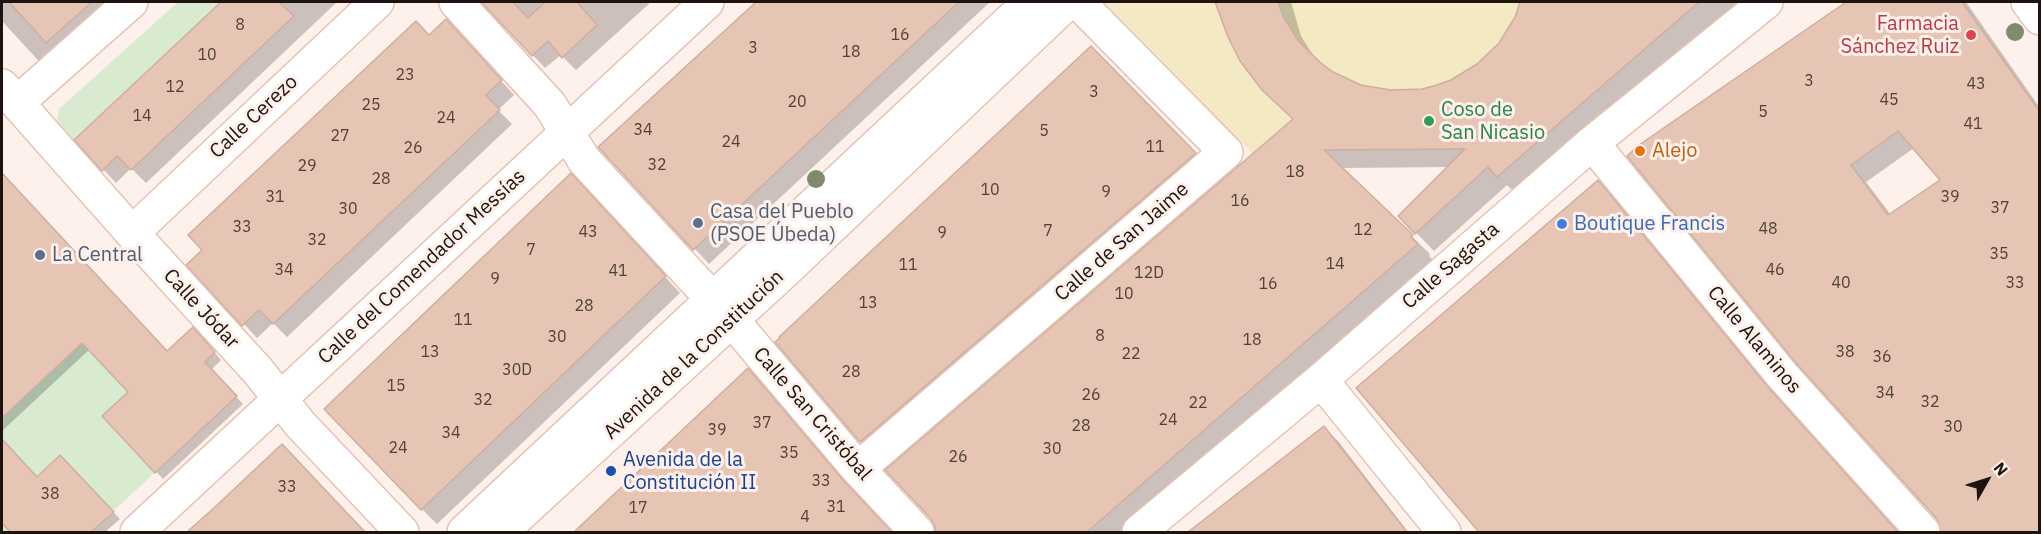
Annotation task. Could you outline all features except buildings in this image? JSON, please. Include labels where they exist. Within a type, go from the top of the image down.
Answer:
[{"type":"street","points":[[9,95],[130,2]]},
{"type":"street","name":"Calle Cerezo","points":[[132,233],[377,2]]},
{"type":"street","name":"Calle San Cristóbal","points":[[456,2],[550,105],[584,160],[722,310],[858,469],[917,532]]},
{"type":"street","name":"Calle del Comendador Messías","points":[[136,532],[707,2]]},
{"type":"street","name":"Avenida de la Constitución","points":[[501,532],[1030,2]]},
{"type":"street","name":"Avenida de la Constitución","points":[[464,532],[722,310],[786,270],[1068,2]]},
{"type":"street","name":"Calle de San Jaime","points":[[858,469],[1226,152],[1078,2]]},
{"type":"street","name":"Calle Sagasta","points":[[1139,532],[1321,380],[1592,142],[1766,2]]},
{"type":"street","points":[[2028,2],[2040,18]]},
{"type":"street","name":"Calle Jódar","points":[[9,95],[258,371],[300,424],[402,532]]},
{"type":"street","name":"Calle Alaminos","points":[[1592,142],[1782,375],[1923,532]]},
{"type":"street","points":[[1321,380],[1444,532]]},
{"type":"green space","points":[[178,2],[221,2],[74,140],[57,121],[59,109]]},
{"type":"green space","points":[[2,173],[167,350],[182,337],[237,396],[91,532],[2,532]]},
{"type":"sand","points":[[1104,2],[1217,2],[1228,37],[1240,61],[1296,117],[1253,154]]},
{"type":"sand","points":[[1278,2],[1520,2],[1499,41],[1471,68],[1436,85],[1399,90],[1362,85],[1328,68],[1299,40]]},
{"type":"place","name":"Farmacia Sánchez Ruiz","points":[[1971,35]]},
{"type":"place","name":"Coso de San Nicasio","points":[[1429,121]]},
{"type":"place","name":"Alejo","points":[[1640,151]]},
{"type":"place","name":"Casa del Pueblo (PSOE Úbeda)","points":[[698,223]]},
{"type":"place","name":"Boutique Francis","points":[[1562,224]]},
{"type":"place","name":"La Central","points":[[40,255]]},
{"type":"place","name":"Avenida de la Constitución II","points":[[611,471]]}]
